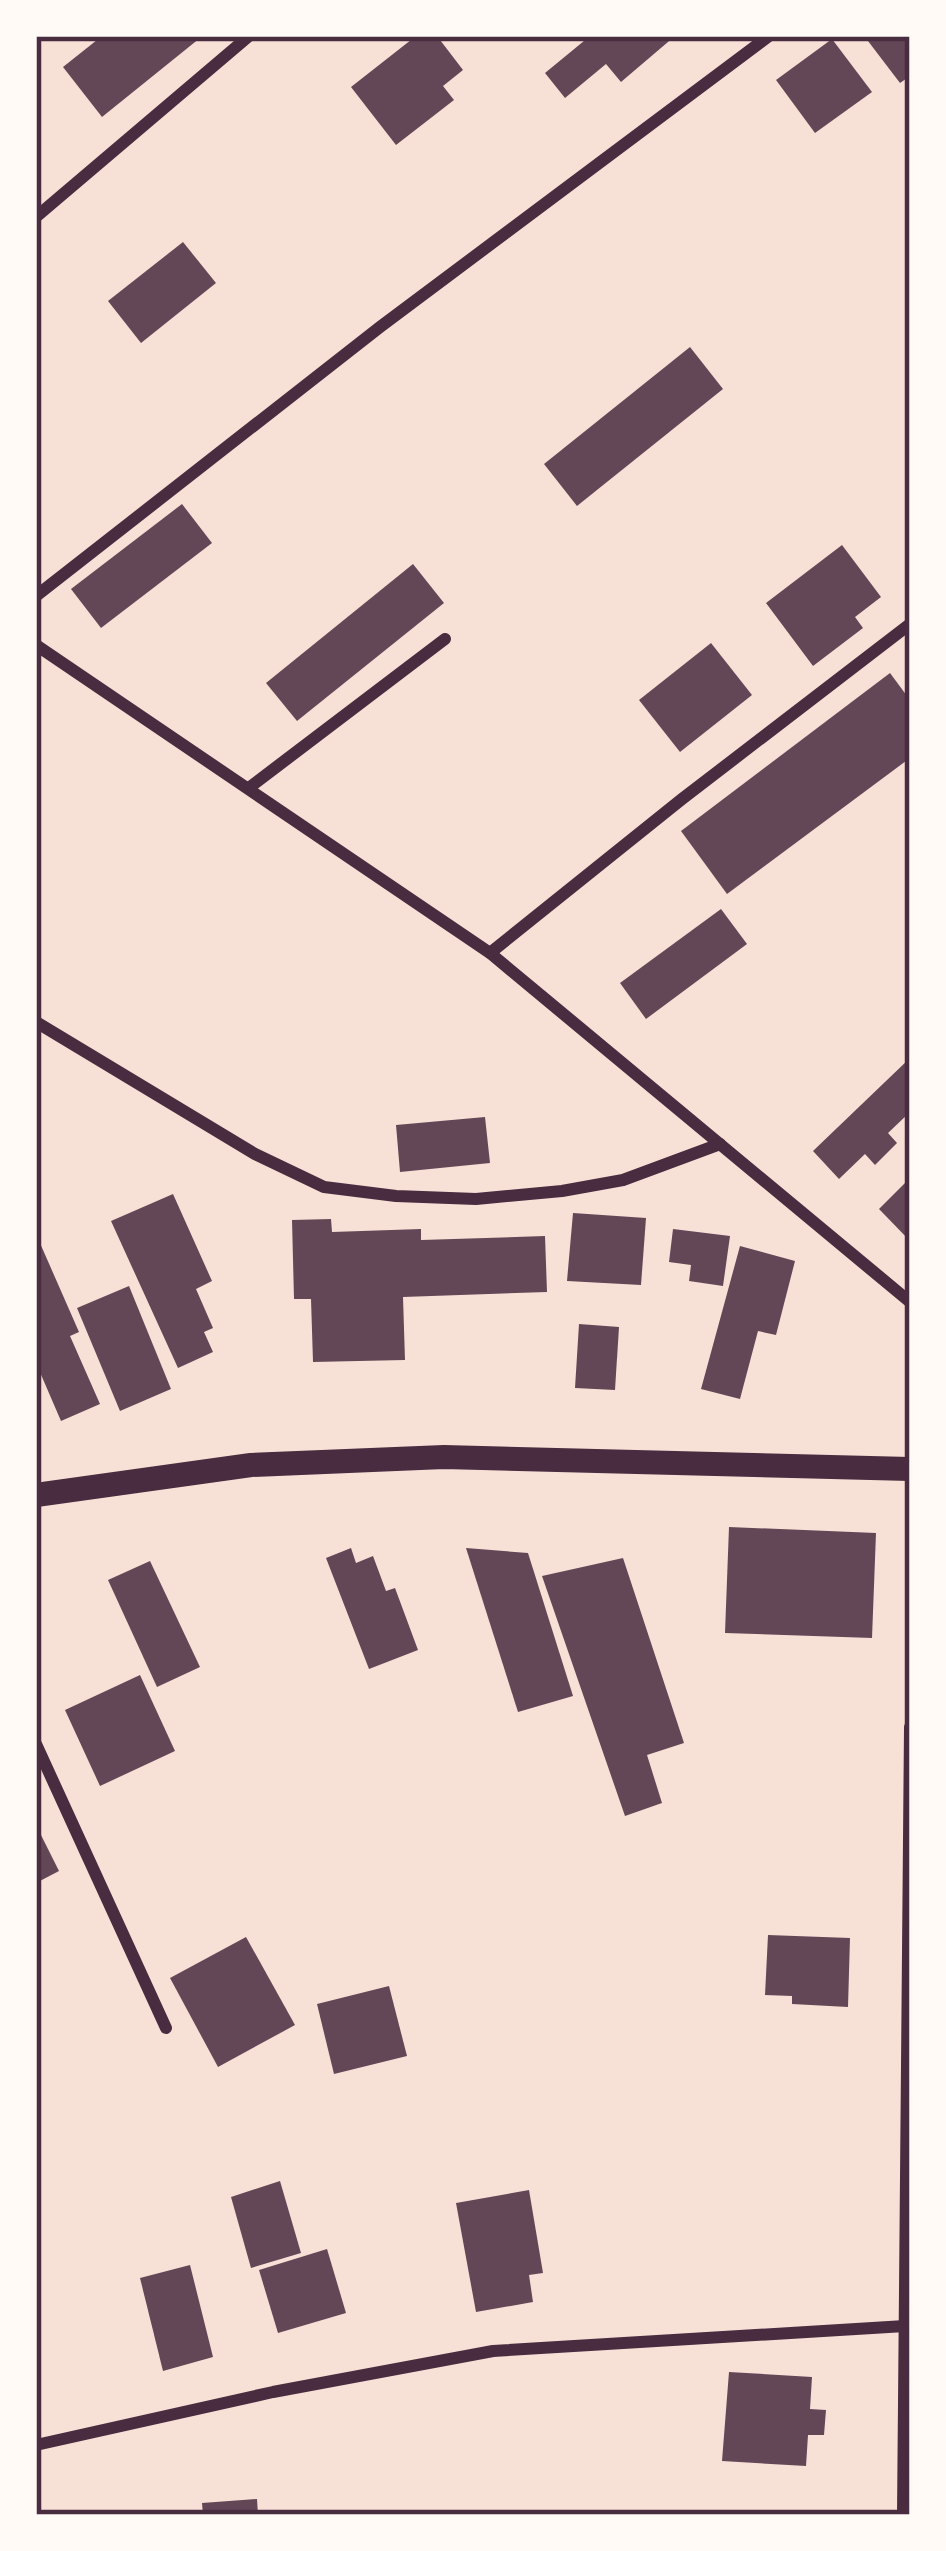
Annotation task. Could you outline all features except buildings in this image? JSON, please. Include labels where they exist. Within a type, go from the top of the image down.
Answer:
[{"type":"main road","points":[[36,1495],[251,1465],[380,1459],[617,1459],[910,1469]]},
{"type":"street","points":[[36,217],[249,36]]},
{"type":"street","points":[[36,596],[380,327],[769,36]]},
{"type":"street","points":[[490,953],[910,624]]},
{"type":"street","points":[[250,787],[446,639]]},
{"type":"street","points":[[36,645],[490,953],[910,1302]]},
{"type":"street","points":[[36,1022],[255,1154],[324,1187],[476,1199],[562,1191],[623,1180],[721,1144]]},
{"type":"street","points":[[903,2515],[910,1727]]},
{"type":"street","points":[[36,1744],[166,2028]]},
{"type":"street","points":[[36,2444],[273,2392],[493,2351],[905,2326]]}]
